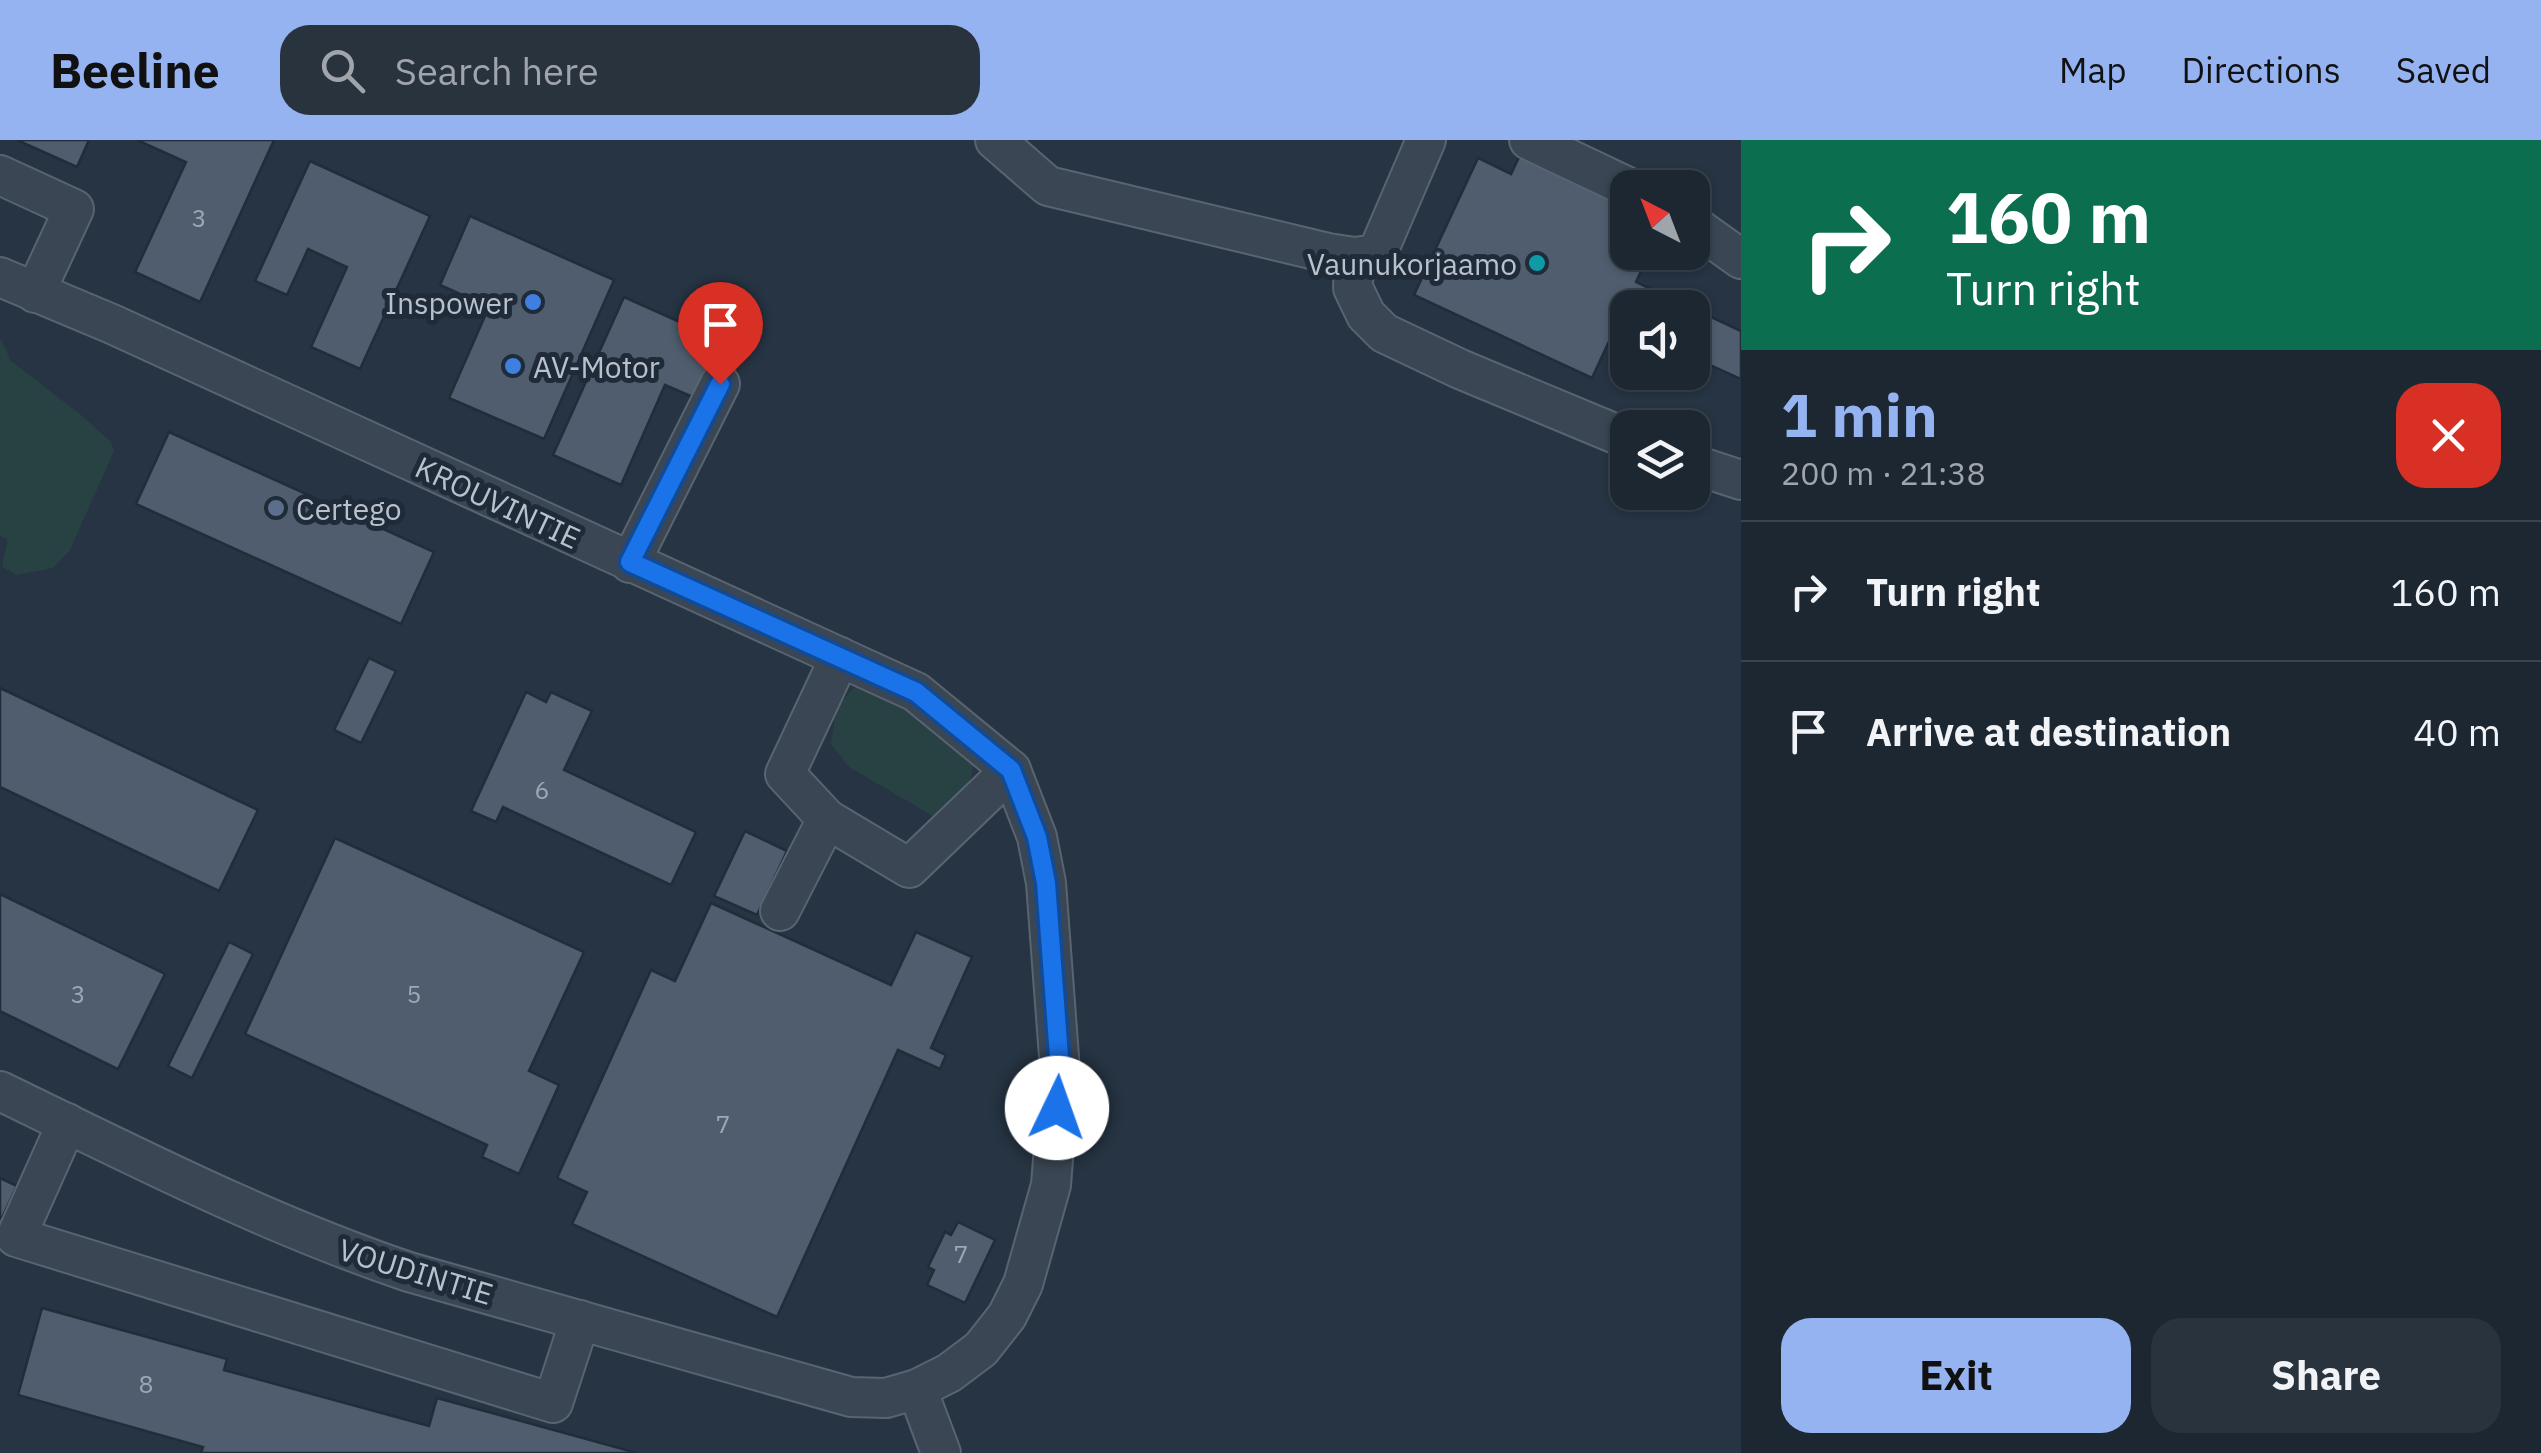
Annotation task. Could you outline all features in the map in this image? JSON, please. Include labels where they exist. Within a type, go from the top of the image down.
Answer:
[{"type":"street","points":[[995,140],[1048,186],[1354,257],[1377,254],[1426,140]]},
{"type":"street","points":[[1529,140],[1610,178]]},
{"type":"street","points":[[0,175],[74,209],[35,293]]},
{"type":"street","points":[[1710,237],[1741,259]]},
{"type":"street","points":[[1354,257],[1353,288],[1366,315],[1384,332],[1460,369],[1610,432]]},
{"type":"street","name":"KROUVINTIE","points":[[0,277],[112,324],[916,692],[1011,770],[1037,837],[1046,883],[1060,1070],[1050,1185],[1023,1284],[1007,1316],[981,1349],[949,1374],[917,1389],[886,1398],[852,1397]]},
{"type":"street","points":[[630,562],[720,384]]},
{"type":"street","points":[[1710,470],[1741,480]]},
{"type":"street","points":[[840,658],[785,774],[827,820],[909,868],[1011,770]]},
{"type":"street","points":[[780,910],[827,820]]},
{"type":"street","name":"VOUDINTIE","points":[[0,1091],[337,1248],[408,1272],[852,1397]]},
{"type":"street","points":[[67,1123],[16,1237],[553,1403],[580,1320]]},
{"type":"street","points":[[917,1389],[941,1453]]},
{"type":"green space","points":[[0,338],[11,361],[81,415],[111,442],[114,451],[70,550],[53,568],[16,575],[3,567],[7,539],[0,536]]},
{"type":"green space","points":[[855,687],[923,716],[975,760],[967,792],[933,816],[849,767],[831,744],[836,708]]},
{"type":"building","points":[[17,140],[89,140],[77,167]]},
{"type":"building","points":[[137,140],[274,140],[200,302],[135,272],[186,162]]},
{"type":"building","name":"Vaunukorjaamo","points":[[1523,149],[1610,189],[1610,270],[1642,270],[1636,282],[1653,290],[1610,290],[1610,339],[1592,378],[1414,295],[1478,158],[1511,174]]},
{"type":"building","points":[[310,161],[430,216],[360,369],[311,347],[347,267],[308,249],[287,295],[255,281]]},
{"type":"building","points":[[470,216],[614,280],[544,439],[449,398],[489,307],[440,285]]},
{"type":"building","points":[[624,297],[727,343],[702,401],[665,385],[621,485],[553,455]]},
{"type":"building","points":[[1710,316],[1741,331],[1741,379],[1710,365]]},
{"type":"building","points":[[169,432],[434,552],[401,624],[136,504]]},
{"type":"building","points":[[369,658],[396,671],[361,743],[334,730]]},
{"type":"building","points":[[0,688],[258,810],[219,891],[0,787]]},
{"type":"building","points":[[526,692],[546,702],[551,692],[592,711],[564,770],[696,832],[671,885],[503,807],[496,822],[471,811]]},
{"type":"building","points":[[745,831],[787,851],[757,915],[714,896]]},
{"type":"building","points":[[335,838],[584,952],[529,1071],[559,1085],[519,1174],[482,1157],[487,1145],[245,1034]]},
{"type":"building","points":[[0,894],[165,974],[118,1069],[0,1011]]},
{"type":"building","points":[[711,903],[891,985],[916,932],[972,957],[931,1048],[946,1055],[940,1069],[898,1050],[777,1317],[572,1224],[587,1192],[557,1178],[651,970],[675,981]]},
{"type":"building","points":[[229,942],[253,954],[192,1078],[168,1066]]},
{"type":"building","points":[[0,1178],[17,1186],[0,1222]]},
{"type":"building","points":[[958,1222],[995,1240],[965,1303],[927,1285],[934,1270],[928,1267],[945,1232],[951,1235]]},
{"type":"building","points":[[42,1308],[227,1359],[224,1370],[429,1426],[437,1398],[637,1453],[201,1453],[203,1447],[18,1395]]},
{"type":"place","name":"Vaunukorjaamo","points":[[1537,263]]},
{"type":"place","name":"Inspower","points":[[533,302]]},
{"type":"place","name":"AV-Motor","points":[[513,366]]},
{"type":"place","name":"Certego","points":[[276,508]]},
{"type":"route","points":[[720,384],[630,562],[916,692],[1011,770],[1037,837],[1046,883],[1060,1070],[1057,1108]]}]
